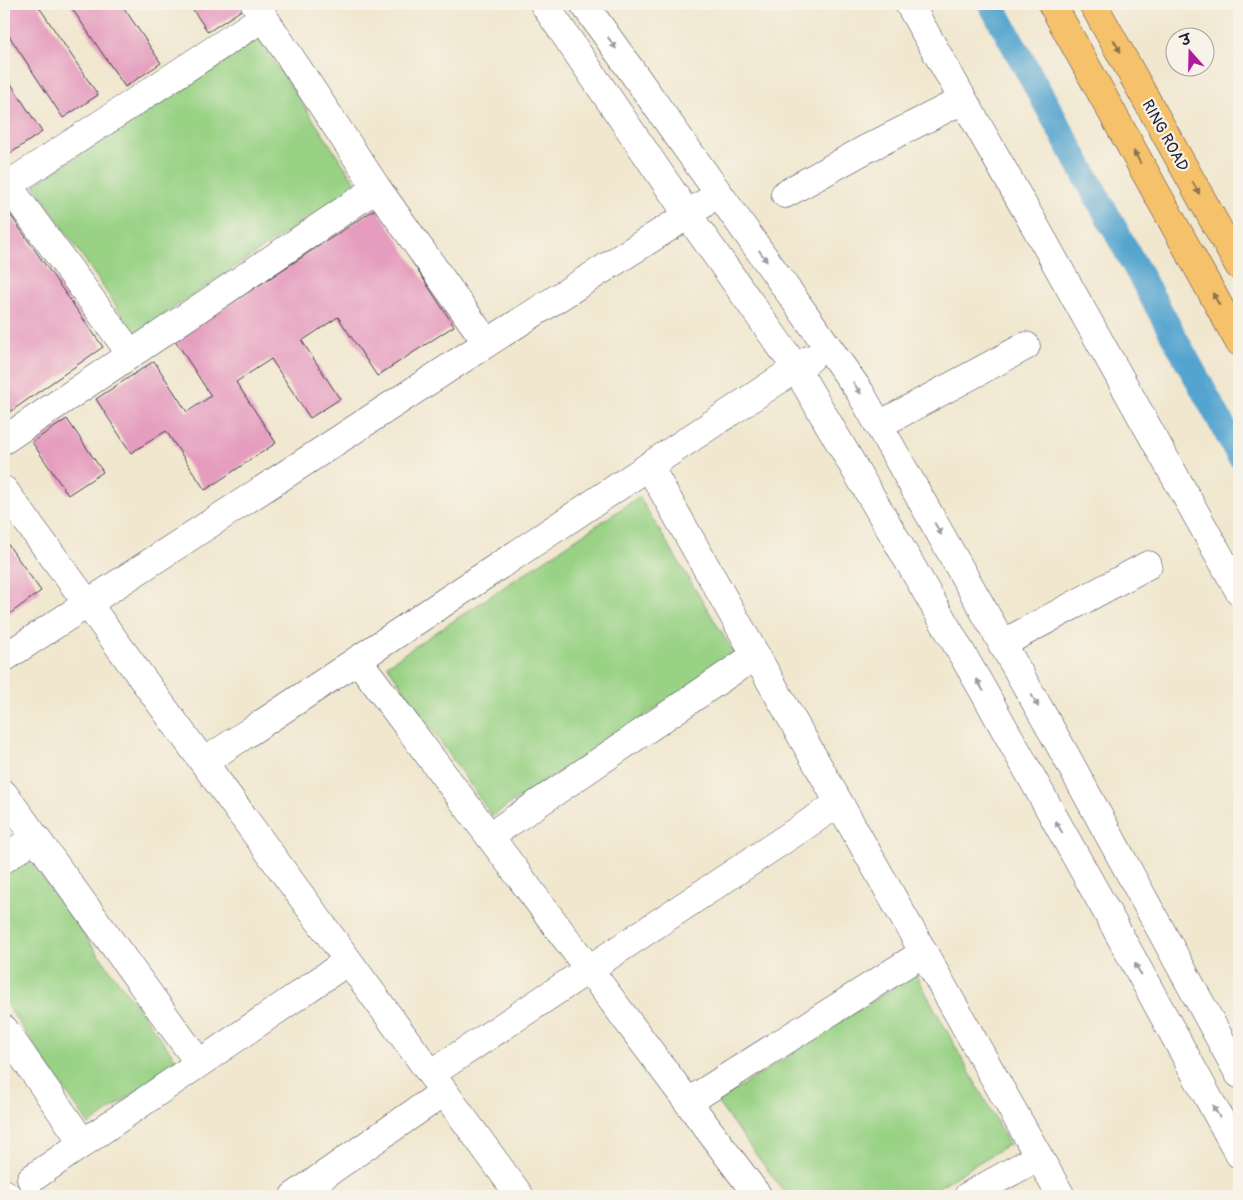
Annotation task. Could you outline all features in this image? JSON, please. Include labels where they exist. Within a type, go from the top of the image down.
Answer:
[{"type":"main road","points":[[1052,4],[1239,342]]},
{"type":"main road","name":"RING ROAD","points":[[1093,4],[1239,266]]},
{"type":"street","points":[[544,4],[688,215],[796,368],[989,701],[1239,1154]]},
{"type":"street","points":[[584,4],[860,392],[1066,756],[1239,1074]]},
{"type":"street","points":[[909,4],[1239,591]]},
{"type":"street","points":[[131,354],[6,183],[260,11],[377,188],[488,343]]},
{"type":"street","points":[[785,194],[866,149],[963,100]]},
{"type":"street","points":[[4,440],[377,188]]},
{"type":"street","points":[[4,658],[688,215],[718,193]]},
{"type":"street","points":[[879,425],[1026,346]]},
{"type":"street","points":[[204,762],[796,368],[829,348]]},
{"type":"street","points":[[649,466],[1061,1196]]},
{"type":"street","points":[[4,490],[520,1196]]},
{"type":"street","points":[[1002,644],[1148,565]]},
{"type":"street","points":[[490,836],[756,655]]},
{"type":"street","points":[[358,660],[758,1196]]},
{"type":"street","points":[[4,794],[199,1063]]},
{"type":"street","points":[[294,1196],[321,1189],[437,1083],[589,969],[839,803]]},
{"type":"street","points":[[4,859],[35,837]]},
{"type":"street","points":[[688,1102],[923,953]]},
{"type":"street","points":[[31,1179],[348,960]]},
{"type":"street","points":[[4,1029],[83,1143]]},
{"type":"street","points":[[968,1196],[1038,1156]]},
{"type":"street","points":[[4,1193],[8,1196]]},
{"type":"green space","points":[[257,36],[357,185],[135,334],[34,185]]},
{"type":"green space","points":[[639,497],[736,656],[492,816],[387,665]]},
{"type":"green space","points":[[28,859],[178,1062],[89,1125],[4,1001],[4,876]]},
{"type":"green space","points":[[915,973],[1009,1144],[924,1196],[787,1196],[717,1102]]},
{"type":"building","points":[[8,4],[37,4],[98,95],[63,118],[4,28],[4,7]]},
{"type":"building","points":[[69,4],[130,4],[124,8],[161,63],[125,87]]},
{"type":"building","points":[[189,4],[244,4],[246,7],[208,32]]},
{"type":"building","points":[[4,73],[42,132],[8,155],[4,148]]},
{"type":"building","points":[[4,206],[103,347],[4,416]]},
{"type":"building","points":[[377,208],[454,326],[377,376],[338,317],[302,341],[340,399],[310,418],[271,359],[236,382],[276,443],[205,490],[166,431],[131,453],[96,399],[154,361],[187,412],[211,396],[175,340]]},
{"type":"building","points":[[67,419],[103,472],[68,495],[32,442]]},
{"type":"building","points":[[4,539],[41,591],[4,618]]},
{"type":"waterway","points":[[991,4],[1239,455]]}]
